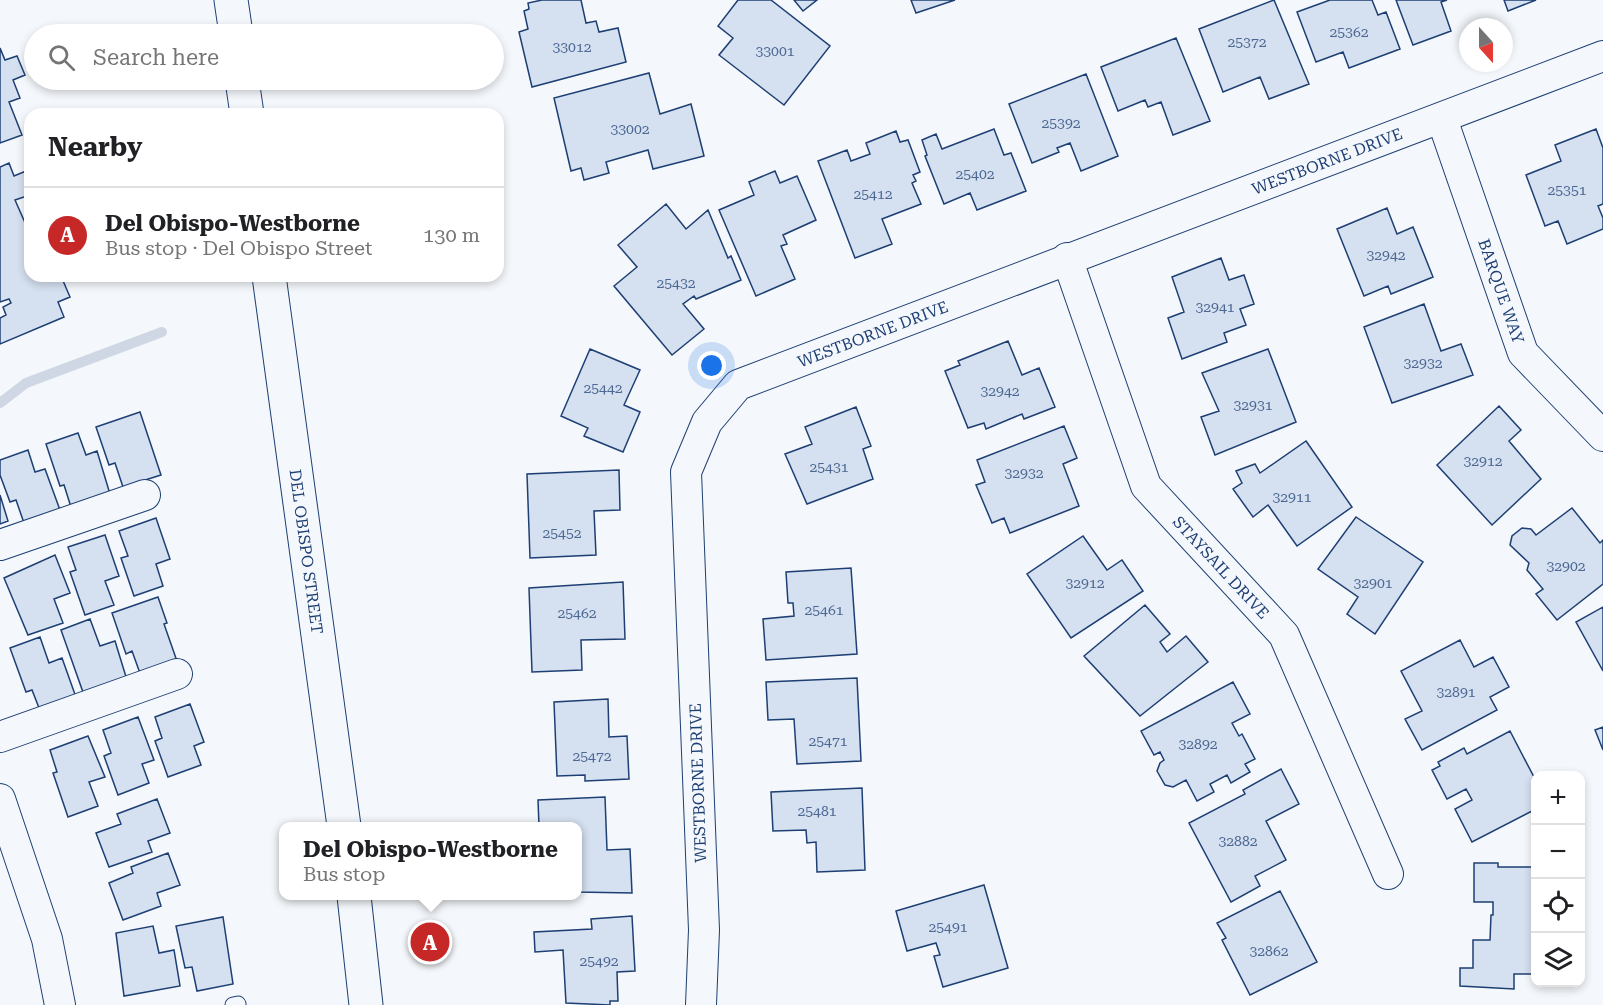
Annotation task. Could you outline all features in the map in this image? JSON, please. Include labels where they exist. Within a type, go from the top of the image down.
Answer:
[{"type":"main road","points":[[231,0],[235,24]]},
{"type":"main road","points":[[243,90],[246,108]]},
{"type":"main road","name":"DEL OBISPO STREET","points":[[270,282],[343,822]]},
{"type":"main road","points":[[354,900],[366,1005]]},
{"type":"street","name":"WESTBORNE DRIVE","points":[[701,1005],[704,930],[686,472],[707,422],[738,385],[1603,56]]},
{"type":"street","name":"BARQUE WAY","points":[[1442,119],[1523,353],[1603,436]]},
{"type":"street","name":"STAYSAIL DRIVE","points":[[1067,258],[1146,486],[1284,635],[1388,874]]},
{"type":"street","points":[[0,545],[145,495]]},
{"type":"street","points":[[0,737],[177,674]]},
{"type":"street","points":[[0,799],[47,939],[60,1005]]},
{"type":"building","points":[[542,0],[581,0],[586,23],[596,21],[599,32],[618,28],[626,62],[532,87],[519,32],[528,29],[524,11],[529,9],[528,3]]},
{"type":"building","points":[[738,0],[771,0],[830,46],[784,105],[719,55],[733,38],[718,26]]},
{"type":"building","points":[[794,0],[817,0],[803,11]]},
{"type":"building","points":[[911,0],[955,0],[916,13]]},
{"type":"building","points":[[1274,0],[1309,84],[1269,99],[1260,77],[1223,92],[1199,29]]},
{"type":"building","points":[[1330,0],[1372,0],[1378,15],[1386,12],[1400,49],[1349,68],[1343,52],[1316,62],[1297,12]]},
{"type":"building","points":[[1396,0],[1447,0],[1441,2],[1451,31],[1413,45]]},
{"type":"building","points":[[1504,0],[1536,0],[1508,11]]},
{"type":"building","points":[[1176,38],[1210,121],[1173,135],[1161,102],[1148,107],[1145,100],[1118,111],[1101,67]]},
{"type":"building","points":[[0,48],[5,60],[17,56],[24,75],[13,80],[20,98],[9,102],[22,135],[0,143]]},
{"type":"building","points":[[649,73],[660,114],[691,104],[704,156],[653,169],[648,150],[606,162],[609,173],[584,180],[581,168],[571,171],[554,98]]},
{"type":"building","points":[[1086,74],[1118,156],[1081,171],[1070,143],[1057,148],[1059,152],[1032,163],[1009,104]]},
{"type":"building","points":[[994,129],[1004,155],[1011,153],[1026,191],[977,210],[970,193],[944,204],[925,156],[927,155],[922,140],[936,134],[942,149]]},
{"type":"building","points":[[1596,129],[1603,148],[1603,204],[1598,206],[1603,218],[1603,229],[1567,244],[1558,221],[1545,226],[1526,175],[1561,161],[1555,145]]},
{"type":"building","points":[[896,131],[900,142],[908,140],[920,172],[913,175],[916,181],[912,183],[921,204],[882,219],[892,244],[855,258],[818,161],[847,150],[851,161],[870,154],[866,143]]},
{"type":"building","points":[[9,163],[14,176],[24,172],[24,197],[15,200],[24,220],[24,282],[64,282],[70,297],[58,302],[64,317],[0,344],[0,318],[6,315],[3,307],[11,303],[9,299],[0,302],[0,167]]},
{"type":"building","points":[[775,171],[780,183],[797,176],[816,220],[783,235],[787,244],[781,246],[795,279],[756,296],[719,210],[754,195],[749,182]]},
{"type":"building","points":[[666,204],[686,229],[708,210],[728,258],[731,256],[741,280],[696,299],[694,296],[683,304],[704,329],[672,355],[614,286],[637,267],[618,245]]},
{"type":"building","points":[[1387,208],[1397,234],[1413,227],[1433,277],[1391,294],[1388,286],[1364,296],[1337,229]]},
{"type":"building","points":[[1221,258],[1229,280],[1244,275],[1254,304],[1240,309],[1246,325],[1224,333],[1227,342],[1182,359],[1168,318],[1184,312],[1172,277]]},
{"type":"building","points":[[1424,304],[1441,351],[1461,344],[1473,375],[1392,403],[1364,327]]},
{"type":"building","points":[[1008,341],[1022,375],[1039,368],[1055,407],[1024,419],[1022,414],[986,429],[984,423],[968,428],[945,371],[960,365],[958,361]]},
{"type":"building","points":[[590,349],[640,370],[624,405],[640,412],[623,452],[584,436],[588,428],[561,416]]},
{"type":"building","points":[[1268,349],[1296,422],[1215,455],[1201,417],[1219,411],[1202,373]]},
{"type":"building","points":[[1499,406],[1521,430],[1509,441],[1541,479],[1492,525],[1437,465]]},
{"type":"building","points":[[856,407],[871,446],[863,449],[873,479],[807,504],[785,454],[812,444],[805,427]]},
{"type":"building","points":[[140,412],[161,475],[123,487],[115,463],[109,465],[96,427]]},
{"type":"building","points":[[1064,426],[1077,458],[1063,464],[1079,506],[1010,533],[1004,518],[992,523],[976,485],[985,482],[977,460]]},
{"type":"building","points":[[78,433],[86,455],[97,451],[110,494],[71,507],[64,485],[60,486],[46,444]]},
{"type":"building","points":[[1306,441],[1352,507],[1297,546],[1268,505],[1253,517],[1233,489],[1242,483],[1236,471],[1255,464],[1260,473]]},
{"type":"building","points":[[28,450],[35,472],[45,469],[60,510],[24,523],[16,500],[10,502],[0,475],[0,460]]},
{"type":"building","points":[[619,470],[620,510],[594,511],[596,555],[530,558],[527,474]]},
{"type":"building","points":[[0,495],[8,521],[0,524]]},
{"type":"building","points":[[1572,508],[1600,543],[1603,540],[1603,584],[1557,620],[1536,594],[1543,589],[1527,570],[1529,563],[1510,545],[1512,536],[1522,528],[1531,529],[1536,535]]},
{"type":"building","points":[[1356,517],[1423,562],[1375,634],[1347,614],[1358,597],[1318,569]]},
{"type":"building","points":[[156,518],[170,559],[156,564],[163,586],[134,596],[121,558],[128,556],[119,531]]},
{"type":"building","points":[[105,535],[119,576],[105,581],[114,605],[85,615],[70,572],[76,570],[68,547]]},
{"type":"building","points":[[1083,536],[1107,570],[1122,560],[1143,591],[1071,638],[1027,574]]},
{"type":"building","points":[[55,555],[70,593],[54,599],[63,623],[28,635],[4,578]]},
{"type":"building","points":[[851,568],[857,654],[766,660],[763,619],[794,616],[793,603],[788,603],[786,572]]},
{"type":"building","points":[[623,582],[625,639],[581,640],[582,670],[532,672],[529,588]]},
{"type":"building","points":[[158,597],[167,623],[164,624],[178,664],[141,676],[132,651],[126,654],[112,613]]},
{"type":"building","points":[[1145,605],[1170,634],[1160,642],[1167,652],[1186,636],[1208,662],[1140,716],[1084,656]]},
{"type":"building","points":[[1603,607],[1603,671],[1576,622]]},
{"type":"building","points":[[90,619],[100,646],[115,641],[127,680],[84,695],[61,630]]},
{"type":"building","points":[[40,637],[49,663],[62,658],[77,700],[41,713],[32,690],[26,692],[10,648]]},
{"type":"building","points":[[1460,640],[1474,667],[1493,657],[1509,687],[1490,697],[1497,710],[1422,750],[1405,719],[1422,711],[1401,671]]},
{"type":"building","points":[[857,678],[861,761],[797,764],[794,719],[768,720],[766,682]]},
{"type":"building","points":[[1233,682],[1250,714],[1232,723],[1239,736],[1242,734],[1255,759],[1245,764],[1250,772],[1231,783],[1227,775],[1210,784],[1214,792],[1197,801],[1186,780],[1173,787],[1165,785],[1157,771],[1164,760],[1160,752],[1154,755],[1141,731]]},
{"type":"building","points":[[608,699],[609,737],[627,736],[629,779],[585,781],[585,775],[557,776],[554,702]]},
{"type":"building","points":[[190,704],[204,742],[194,746],[201,765],[168,777],[155,741],[162,738],[155,717]]},
{"type":"building","points":[[138,717],[154,760],[142,764],[149,783],[118,795],[104,756],[111,753],[103,730]]},
{"type":"building","points":[[1603,727],[1603,750],[1595,730]]},
{"type":"building","points":[[1510,731],[1531,771],[1531,812],[1472,842],[1455,809],[1472,800],[1466,789],[1447,799],[1432,770],[1440,766],[1438,762],[1464,748],[1467,754]]},
{"type":"building","points":[[88,736],[105,777],[89,782],[98,806],[68,817],[53,773],[57,772],[50,750]]},
{"type":"building","points":[[1281,769],[1299,804],[1266,821],[1286,860],[1255,876],[1260,886],[1231,902],[1189,823],[1245,794],[1243,790]]},
{"type":"building","points":[[862,788],[865,870],[817,872],[816,842],[807,843],[806,830],[773,831],[771,792]]},
{"type":"building","points":[[605,797],[607,850],[630,849],[632,893],[582,892],[582,822],[539,822],[538,800]]},
{"type":"building","points":[[157,799],[170,833],[148,841],[152,852],[109,867],[96,833],[121,824],[117,814]]},
{"type":"building","points":[[168,853],[180,885],[157,893],[161,906],[123,920],[109,883],[133,873],[131,867]]},
{"type":"building","points":[[1474,863],[1498,863],[1498,867],[1531,867],[1531,974],[1514,974],[1514,989],[1460,986],[1460,968],[1473,968],[1473,940],[1490,940],[1493,902],[1474,902]]},
{"type":"building","points":[[984,885],[1008,968],[943,987],[934,956],[940,955],[936,943],[907,951],[896,911]]},
{"type":"building","points":[[1280,891],[1317,962],[1250,995],[1222,940],[1226,938],[1217,923]]},
{"type":"building","points":[[632,916],[635,971],[617,972],[618,1001],[610,1001],[610,1005],[566,1003],[563,950],[535,952],[534,932],[592,929],[591,919]]},
{"type":"building","points":[[223,917],[233,984],[197,991],[192,967],[185,968],[176,926]]},
{"type":"building","points":[[153,926],[159,953],[174,950],[180,986],[124,996],[116,933]]},
{"type":"waterway","points":[[0,403],[26,383],[162,332]]},
{"type":"place","name":"Del Obispo-Westborne","points":[[430,942]]}]
